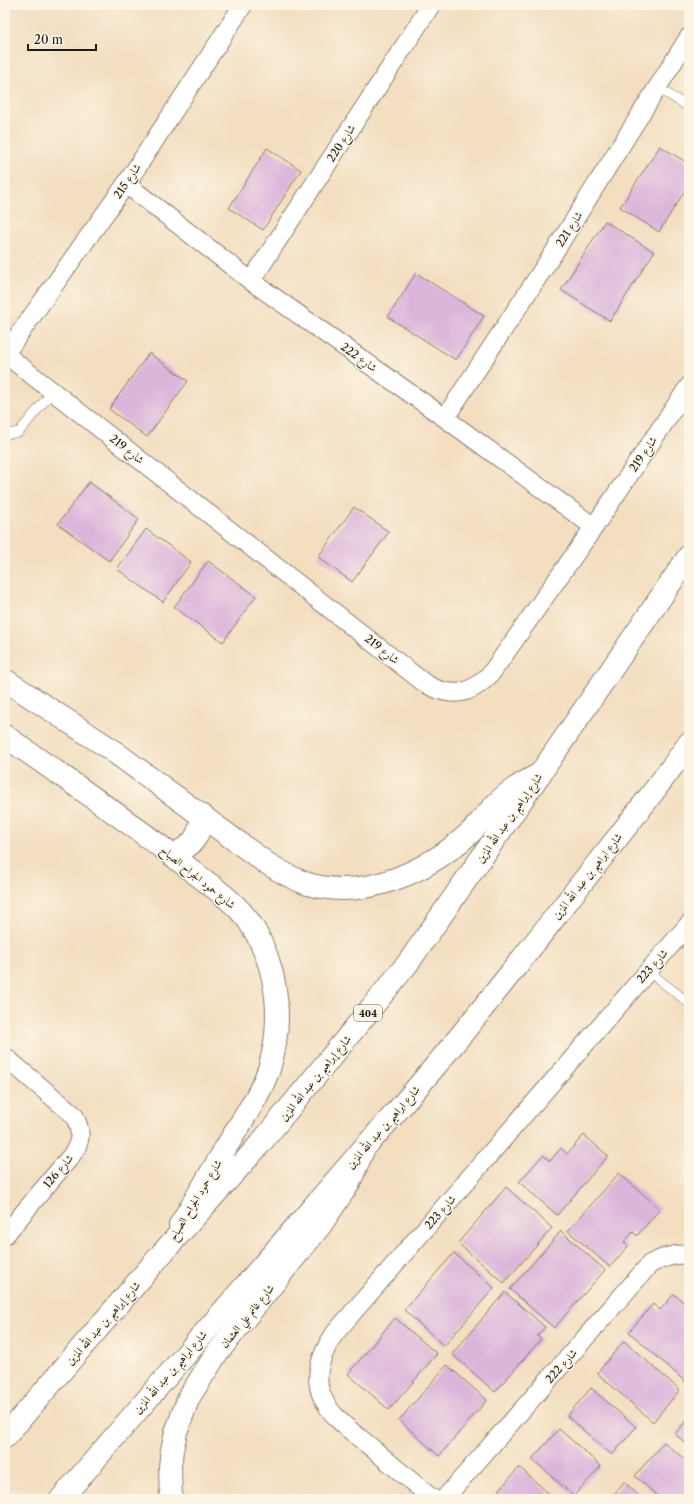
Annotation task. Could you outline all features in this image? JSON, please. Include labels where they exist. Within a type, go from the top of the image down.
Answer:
[{"type":"main road","name":"شارع إبراهيم بن عبد الله المزين","points":[[5,1437],[165,1250],[260,1144],[408,963],[540,774],[689,556]]},
{"type":"main road","points":[[5,680],[109,748],[265,862],[285,874],[307,883],[339,888],[364,887],[402,877],[437,858],[471,832],[508,793],[523,782],[540,774]]},
{"type":"main road","name":"شارع حمود الجراح الصباح","points":[[5,736],[172,855],[234,904],[250,923],[262,946],[271,969],[276,994],[277,1020],[275,1045],[268,1070],[258,1093],[165,1250]]},
{"type":"main road","name":"شارع ابراهيم بن عبد الله المزين","points":[[61,1499],[364,1148],[411,1096],[484,1007],[653,792],[689,743]]},
{"type":"main road","points":[[172,855],[184,850],[194,841],[200,829],[202,816]]},
{"type":"main road","name":"شارع غانم علي العثمان","points":[[171,1499],[170,1468],[172,1450],[176,1432],[189,1397],[217,1353],[328,1214],[349,1183],[364,1148]]},
{"type":"street","name":"شارع 215","points":[[5,354],[126,184],[243,5]]},
{"type":"street","name":"شارع 220","points":[[251,281],[431,5]]},
{"type":"street","name":"شارع 221","points":[[445,418],[553,254],[689,37]]},
{"type":"street","name":"شارع 222","points":[[126,184],[251,281],[445,418],[594,527]]},
{"type":"street","name":"شارع 219","points":[[5,354],[424,682],[435,689],[447,693],[460,693],[473,689],[484,682],[492,672],[594,527],[689,386]]},
{"type":"street","name":"شارع 223","points":[[433,1499],[344,1424],[330,1410],[321,1395],[318,1378],[320,1362],[326,1347],[335,1333],[689,924]]},
{"type":"street","name":"شارع 126","points":[[5,1057],[74,1115],[79,1125],[80,1136],[77,1147],[71,1156],[5,1235]]},
{"type":"street","name":"شارع 222","points":[[444,1499],[650,1264],[666,1256],[682,1254],[689,1255]]},
{"type":"lane","points":[[658,88],[689,107]]},
{"type":"lane","points":[[5,433],[14,434],[19,432],[53,391]]},
{"type":"lane","points":[[648,971],[689,1003]]},
{"type":"building","points":[[660,146],[689,164],[689,184],[659,232],[620,207]]},
{"type":"building","points":[[267,148],[301,170],[263,230],[229,208]]},
{"type":"building","points":[[605,221],[654,252],[610,321],[561,290]]},
{"type":"building","points":[[416,273],[484,316],[456,360],[388,317]]},
{"type":"building","points":[[149,353],[188,381],[147,437],[109,409]]},
{"type":"building","points":[[89,482],[139,519],[109,561],[58,524]]},
{"type":"building","points":[[354,507],[389,532],[352,582],[318,557]]},
{"type":"building","points":[[146,529],[191,562],[163,602],[117,569]]},
{"type":"building","points":[[208,561],[256,596],[223,642],[174,607]]},
{"type":"building","points":[[584,1135],[608,1156],[557,1215],[519,1182],[543,1155],[550,1161],[561,1148],[567,1154]]},
{"type":"building","points":[[619,1173],[660,1209],[637,1236],[633,1232],[624,1242],[628,1246],[610,1267],[568,1231]]},
{"type":"building","points":[[506,1187],[552,1228],[504,1283],[458,1243]]},
{"type":"building","points":[[561,1231],[605,1270],[554,1328],[510,1289]]},
{"type":"building","points":[[454,1253],[494,1288],[444,1346],[404,1310]]},
{"type":"building","points":[[505,1292],[545,1327],[537,1336],[541,1339],[495,1392],[452,1354]]},
{"type":"building","points":[[674,1294],[689,1307],[689,1381],[687,1383],[629,1332],[653,1304],[660,1310]]},
{"type":"building","points":[[395,1318],[437,1354],[389,1410],[348,1374]]},
{"type":"building","points":[[624,1341],[680,1390],[653,1422],[597,1373]]},
{"type":"building","points":[[447,1365],[487,1400],[439,1456],[399,1420]]},
{"type":"building","points":[[591,1388],[636,1427],[612,1455],[567,1416]]},
{"type":"building","points":[[689,1418],[689,1446],[675,1434]]},
{"type":"building","points":[[559,1429],[601,1466],[574,1496],[532,1459]]},
{"type":"building","points":[[664,1442],[689,1463],[689,1499],[661,1499],[635,1476]]},
{"type":"building","points":[[519,1467],[555,1499],[492,1499]]},
{"type":"building","points":[[624,1482],[643,1499],[610,1499]]}]
